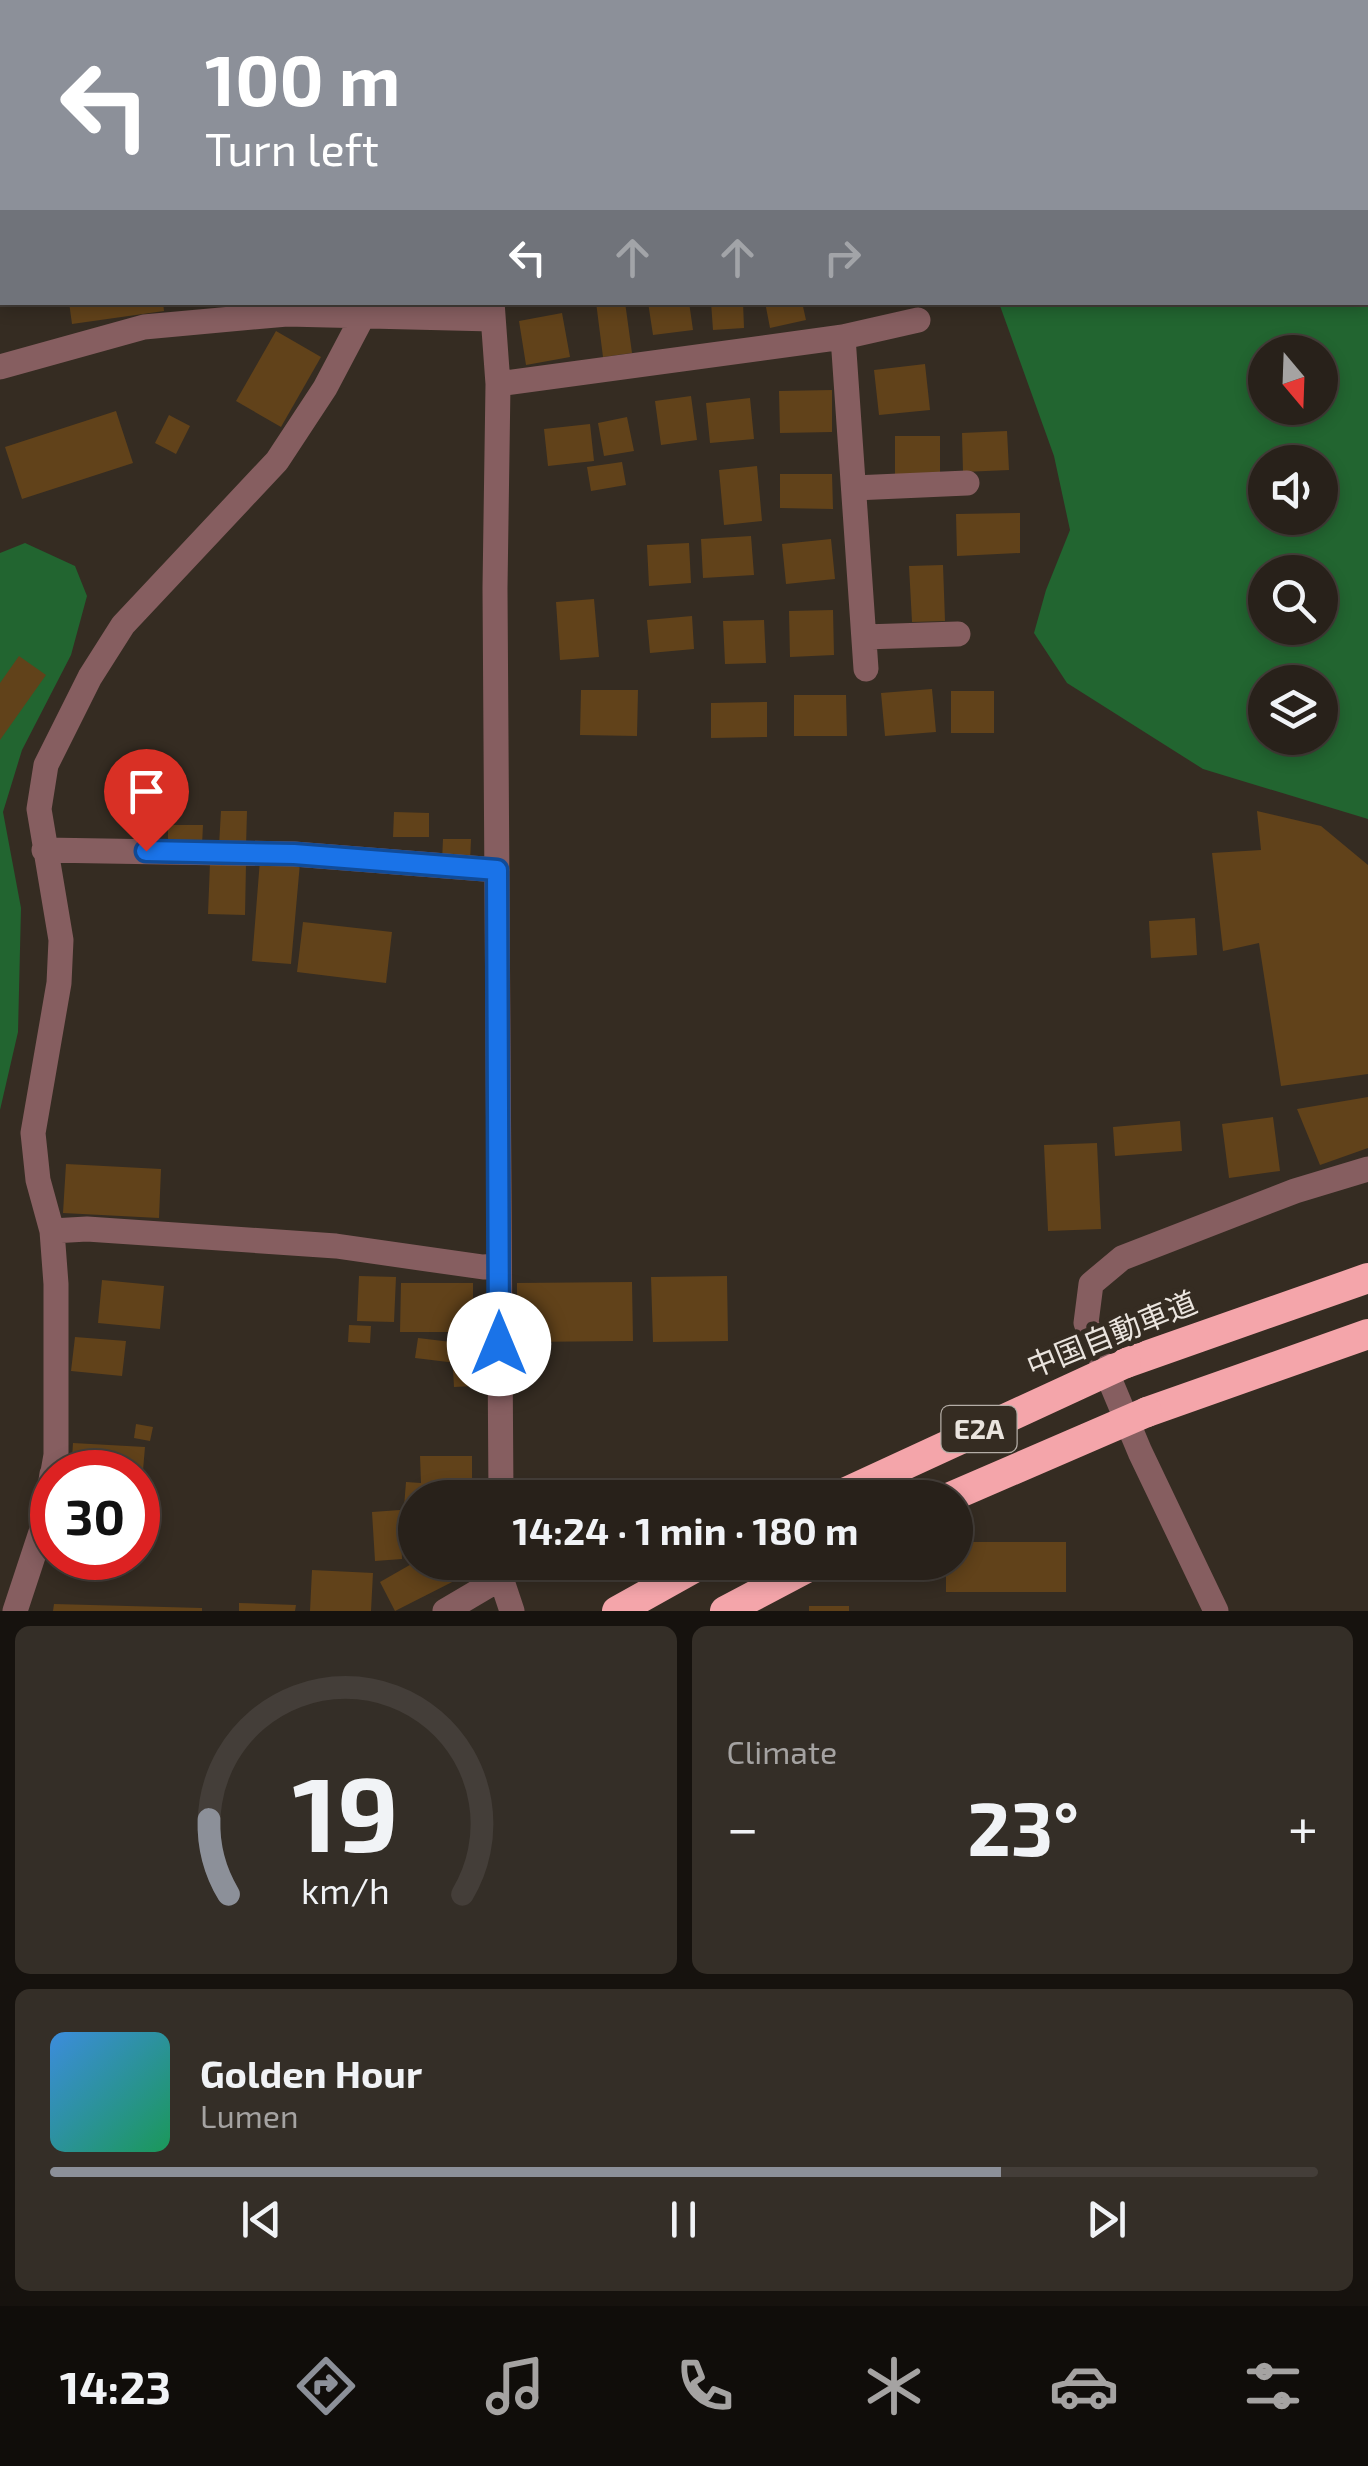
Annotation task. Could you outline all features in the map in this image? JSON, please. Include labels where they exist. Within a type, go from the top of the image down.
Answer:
[{"type":"highway","name":"中国自動車道","points":[[872,1480],[1126,1363],[1368,1278]]},
{"type":"highway","name":"E2A","points":[[973,1487],[1147,1412],[1368,1334]]},
{"type":"highway","points":[[617,1611],[672,1580]]},
{"type":"highway","points":[[725,1611],[784,1580]]},
{"type":"street","points":[[0,368],[144,327],[288,308],[364,314],[492,311],[498,384],[501,1480]]},
{"type":"street","points":[[56,1450],[52,1231],[38,1180],[33,1133],[59,983],[61,940],[39,808],[46,765],[90,677],[123,625],[277,461],[325,388],[364,314]]},
{"type":"street","points":[[498,384],[843,337],[918,320]]},
{"type":"street","points":[[843,337],[866,669]]},
{"type":"street","points":[[854,488],[966,483]]},
{"type":"street","points":[[864,636],[958,634]]},
{"type":"street","points":[[44,850],[294,854],[497,870]]},
{"type":"street","points":[[1216,1611],[1140,1452],[1086,1324],[1091,1284],[1122,1258],[1295,1192],[1368,1169]]},
{"type":"street","points":[[52,1231],[87,1229],[336,1246],[499,1266]]},
{"type":"street","points":[[15,1611],[30,1566]]},
{"type":"street","points":[[445,1611],[487,1580]]},
{"type":"street","points":[[504,1580],[512,1611]]},
{"type":"green space","points":[[1000,305],[1368,305],[1368,819],[1203,769],[1067,683],[1034,633],[1070,530],[1054,456]]},
{"type":"green space","points":[[25,543],[75,566],[87,596],[71,655],[22,750],[3,812],[21,908],[18,1032],[0,1110],[0,553]]},
{"type":"building","points":[[69,305],[163,305],[164,311],[72,324]]},
{"type":"building","points":[[596,305],[625,305],[632,353],[603,357]]},
{"type":"building","points":[[648,305],[689,305],[693,330],[653,335]]},
{"type":"building","points":[[711,305],[743,305],[744,328],[713,330]]},
{"type":"building","points":[[766,305],[803,305],[806,320],[770,328]]},
{"type":"building","points":[[562,313],[570,357],[526,365],[519,321]]},
{"type":"building","points":[[276,331],[321,357],[281,427],[236,401]]},
{"type":"building","points":[[925,364],[930,410],[879,415],[874,370]]},
{"type":"building","points":[[832,390],[832,432],[780,433],[779,391]]},
{"type":"building","points":[[691,396],[697,440],[661,445],[655,401]]},
{"type":"building","points":[[750,398],[754,439],[710,443],[706,403]]},
{"type":"building","points":[[116,411],[133,463],[22,499],[5,447]]},
{"type":"building","points":[[169,415],[190,426],[176,454],[155,443]]},
{"type":"building","points":[[627,417],[634,451],[604,456],[598,423]]},
{"type":"building","points":[[590,424],[594,461],[548,466],[544,429]]},
{"type":"building","points":[[1007,431],[1009,470],[963,472],[962,433]]},
{"type":"building","points":[[895,436],[940,436],[940,474],[895,474]]},
{"type":"building","points":[[622,462],[626,485],[591,491],[587,467]]},
{"type":"building","points":[[757,466],[762,521],[724,525],[719,470]]},
{"type":"building","points":[[780,474],[832,474],[833,509],[780,508]]},
{"type":"building","points":[[1020,513],[1020,553],[957,556],[956,514]]},
{"type":"building","points":[[751,536],[754,575],[703,578],[701,539]]},
{"type":"building","points":[[831,539],[835,579],[786,584],[782,544]]},
{"type":"building","points":[[689,543],[691,583],[649,586],[647,545]]},
{"type":"building","points":[[943,565],[945,621],[912,622],[909,566]]},
{"type":"building","points":[[594,599],[599,657],[560,660],[556,602]]},
{"type":"building","points":[[833,610],[834,655],[790,657],[789,611]]},
{"type":"building","points":[[692,616],[694,649],[650,653],[647,620]]},
{"type":"building","points":[[764,620],[766,663],[725,664],[723,621]]},
{"type":"building","points":[[19,656],[46,675],[0,740],[0,683]]},
{"type":"building","points":[[932,689],[936,732],[885,736],[881,693]]},
{"type":"building","points":[[581,690],[638,690],[637,736],[580,735]]},
{"type":"building","points":[[951,691],[994,691],[994,733],[951,733]]},
{"type":"building","points":[[794,695],[846,695],[847,736],[794,736]]},
{"type":"building","points":[[767,702],[767,737],[711,738],[711,703]]},
{"type":"building","points":[[221,811],[247,811],[246,847],[219,846]]},
{"type":"building","points":[[1257,811],[1321,826],[1368,865],[1368,1074],[1281,1086],[1259,943],[1223,951],[1212,853],[1261,850]]},
{"type":"building","points":[[394,812],[429,813],[429,837],[393,837]]},
{"type":"building","points":[[168,825],[203,825],[202,845],[168,845]]},
{"type":"building","points":[[443,839],[471,839],[470,862],[442,861]]},
{"type":"building","points":[[260,860],[300,863],[291,964],[252,961]]},
{"type":"building","points":[[210,863],[246,864],[245,915],[208,914]]},
{"type":"building","points":[[1195,918],[1197,955],[1151,958],[1149,921]]},
{"type":"building","points":[[303,922],[392,932],[386,983],[297,972]]},
{"type":"building","points":[[1368,1097],[1368,1148],[1320,1165],[1297,1109]]},
{"type":"building","points":[[1273,1117],[1280,1171],[1229,1178],[1222,1124]]},
{"type":"building","points":[[1180,1121],[1182,1151],[1115,1156],[1113,1127]]},
{"type":"building","points":[[1097,1143],[1101,1229],[1048,1231],[1044,1145]]},
{"type":"building","points":[[66,1164],[161,1169],[159,1218],[63,1213]]},
{"type":"building","points":[[359,1276],[396,1277],[394,1322],[357,1321]]},
{"type":"building","points":[[727,1276],[728,1341],[653,1342],[651,1277]]},
{"type":"building","points":[[102,1280],[164,1286],[160,1329],[98,1323]]},
{"type":"building","points":[[632,1282],[633,1341],[517,1342],[517,1283]]},
{"type":"building","points":[[401,1283],[473,1283],[473,1332],[400,1332]]},
{"type":"building","points":[[349,1325],[371,1326],[370,1343],[348,1342]]},
{"type":"building","points":[[75,1337],[126,1341],[122,1376],[71,1371]]},
{"type":"building","points":[[418,1338],[476,1345],[473,1365],[415,1358]]},
{"type":"building","points":[[474,1368],[474,1386],[454,1387],[453,1369]]},
{"type":"building","points":[[136,1424],[153,1427],[150,1441],[134,1438]]},
{"type":"building","points":[[73,1443],[145,1447],[145,1450],[73,1450]]},
{"type":"building","points":[[420,1456],[472,1456],[472,1480],[421,1480]]},
{"type":"building","points":[[398,1510],[398,1559],[375,1561],[372,1512]]},
{"type":"building","points":[[973,1542],[1066,1542],[1066,1592],[946,1592],[946,1580],[973,1580]]},
{"type":"building","points":[[312,1570],[373,1573],[371,1611],[310,1611]]},
{"type":"building","points":[[398,1572],[398,1580],[456,1580],[395,1611],[380,1582]]},
{"type":"building","points":[[239,1603],[296,1605],[295,1611],[239,1611]]},
{"type":"building","points":[[54,1604],[202,1608],[202,1611],[53,1611]]},
{"type":"building","points":[[809,1606],[849,1606],[849,1611],[809,1611]]},
{"type":"route","points":[[146,851],[294,854],[497,870],[499,1344]]}]
